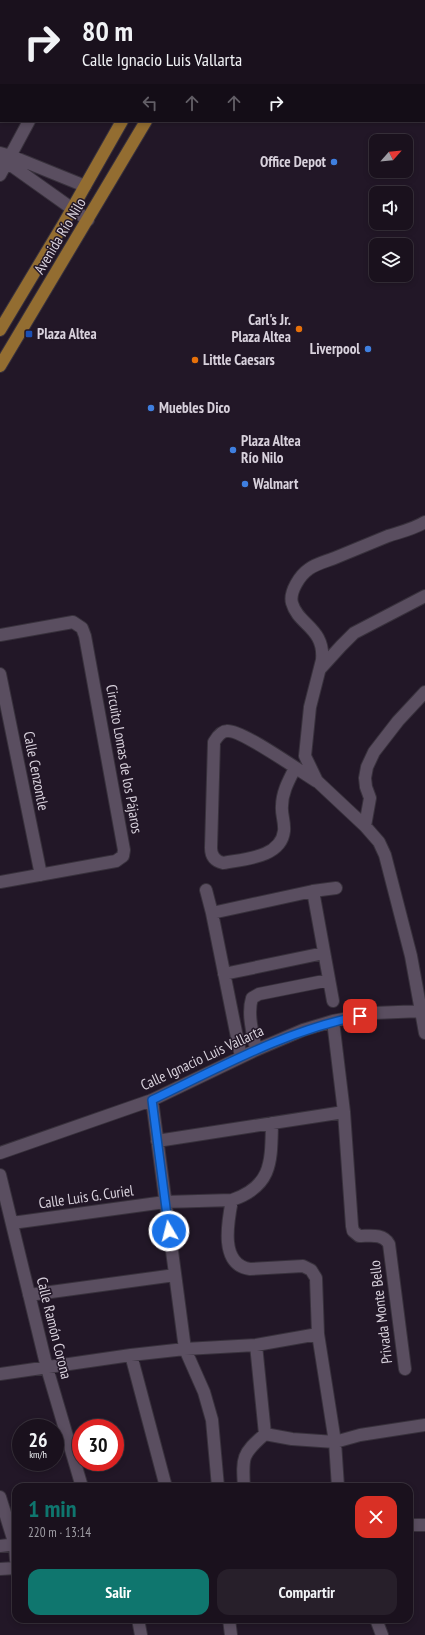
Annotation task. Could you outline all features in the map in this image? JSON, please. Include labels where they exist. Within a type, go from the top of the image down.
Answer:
[{"type":"main road","name":"Avenida Río Nilo","points":[[0,330],[109,146],[121,122]]},
{"type":"main road","name":"Avenida Río Nilo","points":[[0,366],[145,122]]},
{"type":"main road","points":[[109,146],[126,156]]},
{"type":"main road","points":[[32,276],[32,283],[36,288],[39,290],[47,288]]},
{"type":"street","points":[[0,175],[5,157],[28,122]]},
{"type":"street","points":[[5,157],[85,186]]},
{"type":"street","points":[[5,157],[88,220]]},
{"type":"street","points":[[316,781],[305,756],[310,707],[323,652],[315,632],[300,616],[292,602],[291,596],[299,580],[308,569],[425,522]]},
{"type":"street","points":[[320,669],[354,633],[425,596]]},
{"type":"street","name":"Circuito Lomas de los Pájaros","points":[[0,635],[73,622],[82,628],[85,636],[123,845],[123,856],[116,861],[0,882]]},
{"type":"street","name":"Calle Cenzontle","points":[[0,674],[41,875]]},
{"type":"street","points":[[365,826],[370,798],[366,787],[365,778],[367,767],[374,752],[425,692]]},
{"type":"street","points":[[295,768],[283,797],[282,806],[284,830],[283,836],[276,847],[258,856],[223,863],[218,862],[212,855],[214,742],[223,732],[231,731],[258,744],[316,781],[365,826],[379,842],[385,855],[411,956],[425,1030]]},
{"type":"street","points":[[212,913],[313,891],[336,888]]},
{"type":"street","points":[[206,890],[241,1057]]},
{"type":"street","points":[[313,891],[333,1000]]},
{"type":"street","points":[[224,974],[324,953]]},
{"type":"street","points":[[256,1050],[251,1025],[251,1002],[255,995],[329,980]]},
{"type":"street","name":"Calle Ignacio Luis Vallarta","points":[[0,1153],[152,1100],[256,1050],[303,1030],[333,1021],[374,1013],[422,1011]]},
{"type":"street","points":[[157,1141],[344,1112],[333,1021]]},
{"type":"street","points":[[235,1029],[251,1025]]},
{"type":"street","points":[[152,1100],[185,1349],[204,1392],[212,1420],[218,1483]]},
{"type":"street","name":"Privada Monte Bello","points":[[344,1112],[351,1222],[353,1231],[359,1236],[386,1238],[389,1244],[404,1369]]},
{"type":"street","points":[[272,1123],[271,1154],[266,1176],[259,1186],[245,1196],[232,1200],[227,1233],[228,1244],[232,1255],[244,1268],[259,1269],[303,1266],[311,1270],[316,1278],[318,1334],[335,1442],[338,1483]]},
{"type":"street","name":"Calle Ramón Corona","points":[[0,1175],[47,1368],[81,1483]]},
{"type":"street","name":"Calle Luis G. Curiel","points":[[12,1223],[165,1202],[232,1200]]},
{"type":"street","points":[[29,1295],[175,1275]]},
{"type":"street","points":[[0,1374],[131,1355],[185,1349],[256,1345],[318,1334]]},
{"type":"street","points":[[256,1345],[265,1434]]},
{"type":"street","points":[[131,1355],[165,1483]]},
{"type":"street","points":[[244,1483],[242,1466],[245,1453],[265,1434],[335,1442],[360,1436],[425,1425]]},
{"type":"street","points":[[0,1497],[12,1535]]},
{"type":"street","points":[[413,1524],[425,1525]]},
{"type":"street","points":[[0,1546],[12,1544]]},
{"type":"street","points":[[0,1569],[12,1568]]},
{"type":"street","points":[[139,1623],[142,1635]]},
{"type":"street","points":[[230,1623],[231,1635]]},
{"type":"street","points":[[378,1623],[382,1635]]},
{"type":"place","name":"Office Depot","points":[[334,162]]},
{"type":"place","name":"Carl's Jr. Plaza Altea","points":[[299,329]]},
{"type":"place","name":"Plaza Altea","points":[[29,334]]},
{"type":"place","name":"Liverpool","points":[[368,349]]},
{"type":"place","name":"Little Caesars","points":[[195,360]]},
{"type":"place","name":"Muebles Dico","points":[[151,408]]},
{"type":"place","name":"Plaza Altea Río Nilo","points":[[233,450]]},
{"type":"place","name":"Walmart","points":[[245,484]]},
{"type":"route","points":[[169,1231],[152,1100],[256,1050],[303,1030],[333,1021],[360,1016]]}]
